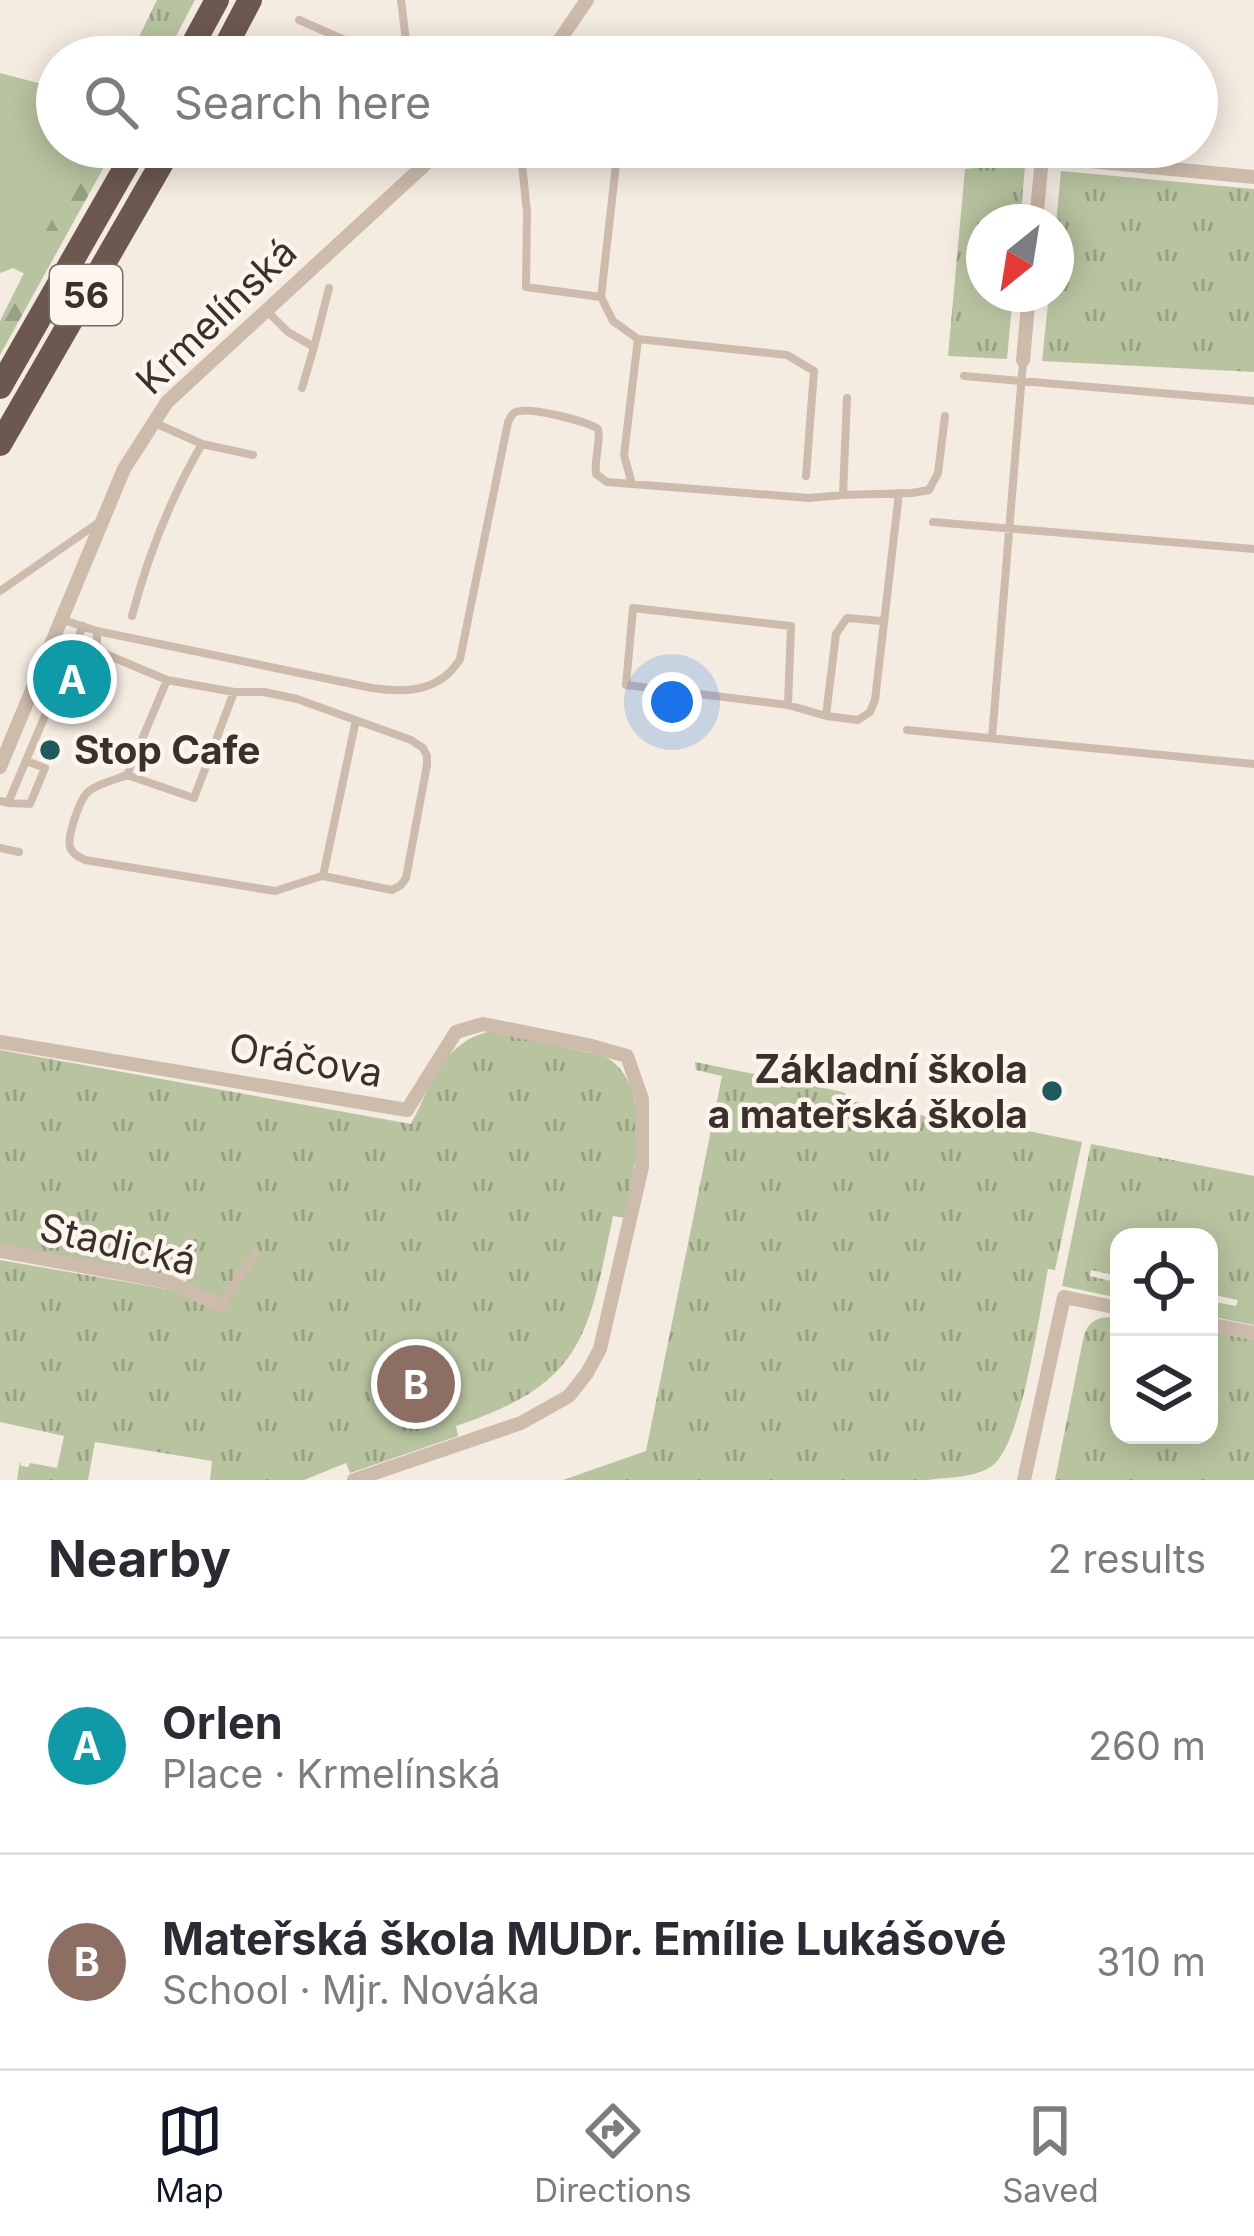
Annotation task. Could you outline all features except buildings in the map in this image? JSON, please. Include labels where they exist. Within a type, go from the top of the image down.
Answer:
[{"type":"highway","points":[[197,36],[217,0]]},
{"type":"highway","points":[[231,36],[250,0]]},
{"type":"highway","name":"56","points":[[0,388],[125,168]]},
{"type":"highway","name":"56","points":[[0,444],[159,168]]},
{"type":"street","points":[[562,36],[587,0]]},
{"type":"street","name":"Krmelínská","points":[[0,767],[124,469],[167,402],[421,168]]},
{"type":"street","points":[[1038,204],[1041,168]]},
{"type":"street","points":[[1159,168],[1254,177]]},
{"type":"street","points":[[1023,360],[1027,312]]},
{"type":"street","name":"Oráčova","points":[[0,1042],[407,1110],[456,1032],[483,1024],[627,1056],[642,1099],[642,1167],[600,1349],[587,1372],[568,1396],[521,1423],[354,1480]]},
{"type":"street","name":"Stadická","points":[[0,1251],[169,1282],[220,1305]]},
{"type":"street","points":[[1024,1480],[1064,1297],[1110,1306]]},
{"type":"street","points":[[1218,1326],[1254,1333]]},
{"type":"lane","points":[[400,0],[404,36]]},
{"type":"lane","points":[[299,20],[336,36]]},
{"type":"lane","points":[[522,168],[526,286],[601,297]]},
{"type":"lane","points":[[616,168],[601,297],[613,320],[638,339],[787,355],[814,371],[806,476]]},
{"type":"lane","points":[[302,388],[329,288]]},
{"type":"lane","points":[[266,310],[288,332],[314,347]]},
{"type":"lane","points":[[632,484],[624,455],[638,339]]},
{"type":"lane","points":[[992,739],[1023,360]]},
{"type":"lane","points":[[964,376],[1254,401]]},
{"type":"lane","points":[[843,496],[847,398]]},
{"type":"lane","points":[[62,620],[372,688],[424,688],[446,676],[460,659],[508,422],[515,413],[525,410],[598,429],[596,474],[607,482],[809,498],[923,492],[932,487],[945,416]]},
{"type":"lane","points":[[154,423],[202,444],[253,455]]},
{"type":"lane","points":[[132,616],[159,526],[202,444]]},
{"type":"lane","points":[[788,705],[791,626],[633,608],[626,685],[788,705],[858,720],[870,712],[874,700],[899,493]]},
{"type":"lane","points":[[0,591],[104,518]]},
{"type":"lane","points":[[933,522],[1254,549]]},
{"type":"lane","points":[[826,716],[840,626],[848,618],[882,621]]},
{"type":"lane","points":[[26,761],[45,769],[30,804],[4,802],[83,626]]},
{"type":"lane","points":[[97,631],[103,653],[167,680],[297,699],[423,748],[427,756],[401,885],[392,890],[323,876],[274,891],[85,860],[73,853],[70,846],[78,806],[92,788],[127,775],[194,798],[234,692]]},
{"type":"lane","points":[[74,647],[81,653],[74,670]]},
{"type":"lane","points":[[127,775],[167,680]]},
{"type":"lane","points":[[51,700],[62,701],[64,694]]},
{"type":"lane","points":[[323,876],[356,720]]},
{"type":"lane","points":[[907,730],[1254,764]]},
{"type":"lane","points":[[0,848],[19,852]]},
{"type":"lane","points":[[220,1305],[256,1253]]},
{"type":"green space","points":[[157,0],[195,0],[176,36],[139,36]]},
{"type":"green space","points":[[0,73],[36,82],[36,168],[77,168],[25,274],[13,268],[0,273]]},
{"type":"green space","points":[[76,168],[103,168],[0,355],[0,321]]},
{"type":"green space","points":[[1025,168],[1022,204],[966,204],[966,312],[1011,312],[1007,359],[948,356],[965,169]]},
{"type":"green space","points":[[1061,171],[1254,189],[1254,372],[1042,361],[1047,312],[1074,312],[1074,204],[1058,204]]},
{"type":"green space","points":[[493,1031],[604,1056],[620,1069],[636,1107],[636,1153],[625,1218],[613,1216],[586,1325],[555,1373],[531,1393],[456,1426],[458,1436],[350,1473],[346,1463],[304,1480],[210,1480],[212,1461],[95,1442],[88,1480],[17,1480],[20,1461],[21,1466],[57,1468],[64,1436],[0,1422],[0,1260],[184,1292],[187,1278],[0,1245],[0,1050],[411,1124],[451,1054],[462,1043]]},
{"type":"green space","points":[[695,1062],[843,1092],[856,1102],[1082,1142],[1055,1270],[1048,1269],[1021,1405],[1003,1453],[992,1466],[970,1475],[928,1480],[563,1480],[646,1451],[722,1076],[696,1070]]},
{"type":"green space","points":[[1091,1144],[1254,1176],[1254,1325],[1218,1318],[1218,1303],[1236,1306],[1238,1300],[1218,1296],[1218,1228],[1110,1228],[1110,1274],[1091,1270],[1090,1276],[1110,1281],[1110,1296],[1062,1286]]},
{"type":"green space","points":[[1110,1317],[1110,1444],[1218,1444],[1218,1333],[1254,1340],[1254,1480],[1055,1480],[1084,1335],[1102,1318]]},
{"type":"place","name":"Orlen","points":[[72,679]]},
{"type":"place","name":"Stop Cafe","points":[[50,750]]},
{"type":"place","name":"Základní škola a mateřská škola","points":[[1052,1091]]},
{"type":"place","name":"Mateřská škola MUDr. Emílie Lukášové","points":[[416,1384]]}]
